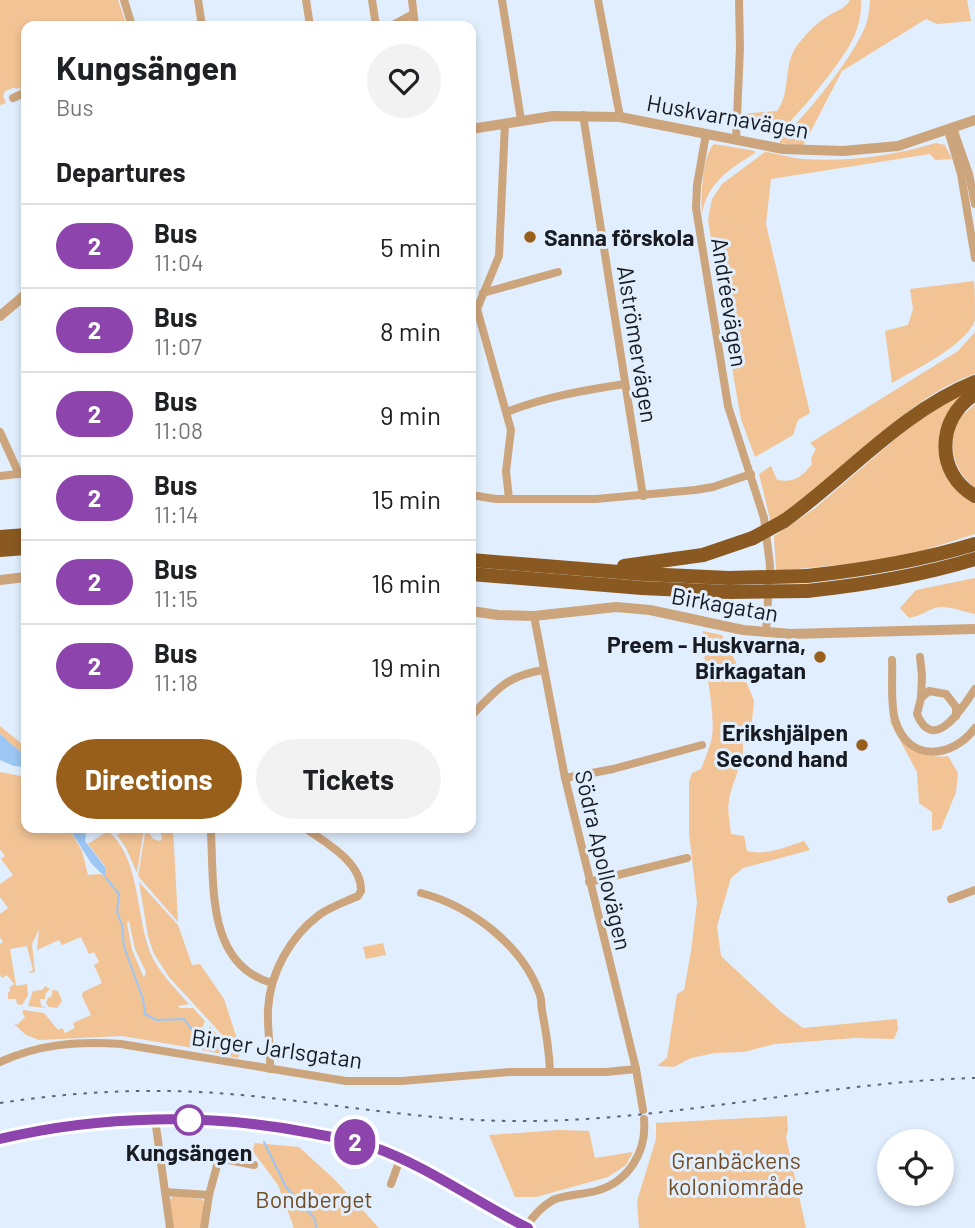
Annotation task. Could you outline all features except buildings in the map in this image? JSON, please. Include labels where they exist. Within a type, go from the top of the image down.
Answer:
[{"type":"highway","points":[[549,567],[616,567],[673,561],[703,555],[753,538],[785,521],[814,500],[920,412],[975,382]]},
{"type":"highway","points":[[975,394],[959,407],[951,420],[944,449],[951,474],[975,496]]},
{"type":"highway","points":[[0,537],[21,536]]},
{"type":"highway","points":[[807,583],[975,544]]},
{"type":"highway","points":[[0,550],[21,548]]},
{"type":"highway","points":[[476,574],[642,588],[807,583],[861,585],[914,576],[975,559]]},
{"type":"highway","points":[[476,560],[729,585]]},
{"type":"street","points":[[124,0],[130,21]]},
{"type":"street","points":[[198,0],[201,21]]},
{"type":"street","points":[[306,0],[309,21]]},
{"type":"street","points":[[372,0],[375,21]]},
{"type":"street","points":[[412,0],[415,21]]},
{"type":"street","points":[[502,0],[521,120]]},
{"type":"street","points":[[598,0],[620,117]]},
{"type":"street","points":[[736,140],[740,48],[738,0]]},
{"type":"street","points":[[401,21],[414,14]]},
{"type":"street","points":[[13,98],[21,94]]},
{"type":"street","name":"Huskvarnavägen","points":[[476,128],[521,120],[583,115],[620,117],[783,149],[843,151],[898,146],[975,120]]},
{"type":"street","name":"Alströmervägen","points":[[583,115],[643,496]]},
{"type":"street","points":[[505,123],[499,256],[477,309],[511,430],[506,471],[509,499]]},
{"type":"street","points":[[950,129],[968,174],[975,204]]},
{"type":"street","name":"Andréevägen","points":[[706,134],[697,185],[698,225],[728,406],[751,474],[769,544],[766,633]]},
{"type":"street","points":[[968,174],[975,252]]},
{"type":"street","points":[[483,293],[558,272]]},
{"type":"street","points":[[0,316],[21,298]]},
{"type":"street","points":[[476,330],[481,326]]},
{"type":"street","points":[[507,412],[579,391],[625,384]]},
{"type":"street","points":[[0,432],[21,471]]},
{"type":"street","points":[[0,476],[21,473]]},
{"type":"street","points":[[476,496],[569,500],[643,496],[713,487],[751,474]]},
{"type":"street","points":[[0,580],[21,578]]},
{"type":"street","name":"Birkagatan","points":[[476,612],[534,616],[616,607],[650,610],[766,633],[791,634],[975,629]]},
{"type":"street","name":"Södra Apollovägen","points":[[527,1228],[534,1215],[551,1201],[607,1187],[627,1172],[643,1142],[643,1114],[636,1069],[565,778],[534,616]]},
{"type":"street","points":[[920,657],[921,698],[917,714],[920,721],[932,729],[944,728],[975,689]]},
{"type":"street","points":[[892,660],[894,719],[907,740],[926,752],[948,751],[959,746],[975,728]]},
{"type":"street","points":[[476,711],[509,680],[521,674],[543,670]]},
{"type":"street","points":[[921,698],[929,691],[946,694],[956,708],[956,716]]},
{"type":"street","points":[[565,778],[613,769],[702,745]]},
{"type":"street","points":[[211,833],[215,909],[219,930],[229,950],[244,969],[272,983]]},
{"type":"street","points":[[270,1069],[268,1019],[272,983],[284,956],[299,934],[318,915],[358,896],[362,891],[356,871],[347,860],[312,833]]},
{"type":"street","points":[[589,882],[687,858]]},
{"type":"street","points":[[950,899],[975,890]]},
{"type":"street","points":[[421,893],[440,898],[490,928],[521,961],[542,998],[550,1070]]},
{"type":"street","name":"Birger Jarlsgatan","points":[[0,1062],[20,1053],[56,1044],[99,1042],[329,1079],[362,1081],[402,1081],[550,1070],[606,1072],[636,1069]]},
{"type":"street","points":[[0,1139],[82,1125],[155,1119],[285,1128],[360,1143],[400,1159],[527,1228]]},
{"type":"street","points":[[155,1119],[170,1228]]},
{"type":"street","points":[[204,1228],[219,1158],[254,1165]]},
{"type":"street","points":[[391,1184],[400,1159]]},
{"type":"street","points":[[165,1192],[209,1195]]},
{"type":"green space","points":[[0,0],[118,0],[125,21],[21,21],[21,89],[5,91],[3,96],[6,103],[0,105]]},
{"type":"green space","points":[[850,0],[861,0],[856,31],[834,69],[777,134],[762,134],[778,130],[777,124],[771,119],[752,119],[751,124],[740,127],[741,114],[777,111],[784,96],[790,62],[796,47],[823,19]]},
{"type":"green space","points":[[870,0],[967,0],[971,21],[937,24],[926,19],[842,71],[803,146],[780,143],[780,139],[815,102],[840,70],[866,24]]},
{"type":"green space","points":[[936,143],[945,145],[952,159],[935,160],[930,154],[771,179],[766,224],[810,413],[798,420],[793,435],[755,457],[741,419],[737,397],[708,220],[712,199],[722,184],[765,152],[802,159],[836,160],[887,155]]},
{"type":"green space","points":[[714,144],[755,153],[721,177],[709,193],[702,213],[705,167]]},
{"type":"green space","points":[[974,281],[975,320],[962,339],[939,356],[892,383],[885,331],[908,325],[913,309],[910,289]]},
{"type":"green space","points":[[975,332],[975,374],[953,383],[913,408],[823,485],[771,523],[759,474],[771,466],[777,480],[788,481],[801,476],[812,464],[811,458],[816,449],[810,443],[958,351]]},
{"type":"green space","points":[[975,386],[940,438],[975,499],[975,534],[912,554],[871,562],[776,571],[774,536],[814,509],[914,423]]},
{"type":"green space","points":[[975,404],[975,488],[957,466],[953,438],[959,420]]},
{"type":"green space","points":[[975,578],[975,614],[939,607],[909,618],[900,608],[916,590]]},
{"type":"green space","points":[[703,631],[722,635],[754,701],[751,731],[741,738],[743,752],[730,793],[728,813],[731,834],[744,836],[747,851],[769,852],[804,841],[810,850],[743,868],[731,878],[717,926],[721,956],[781,1012],[803,1028],[897,1019],[898,1029],[894,1039],[855,1038],[775,1044],[744,1052],[715,1053],[691,1058],[674,1067],[657,1066],[667,1058],[677,994],[684,990],[697,902],[689,833],[689,782],[692,773],[701,769],[711,741],[713,725]]},
{"type":"green space","points":[[888,718],[918,752],[948,756],[958,773],[956,792],[941,829],[932,831],[932,812],[919,803],[917,772]]},
{"type":"green space","points":[[0,726],[21,743],[21,753],[0,734]]},
{"type":"green space","points":[[0,772],[21,776],[21,833],[72,833],[82,851],[88,875],[100,874],[106,877],[105,866],[88,844],[105,833],[110,833],[118,842],[132,871],[145,938],[153,959],[189,1004],[178,1006],[193,1008],[205,1021],[202,1028],[204,1039],[199,1049],[122,1036],[39,1040],[26,1035],[13,1023],[17,1025],[25,1017],[22,1012],[24,1010],[44,1013],[58,1030],[62,1028],[65,1033],[75,1028],[73,1023],[91,1015],[82,996],[83,992],[102,983],[94,965],[99,962],[94,952],[89,954],[81,937],[62,945],[59,940],[37,950],[39,929],[32,944],[35,972],[28,973],[33,970],[27,946],[10,949],[16,986],[27,984],[28,995],[22,1005],[17,1004],[16,999],[8,999],[11,990],[9,988],[14,984],[7,975],[2,978],[0,975],[0,944],[3,942],[0,937],[0,914],[8,908],[0,897],[0,884],[13,875],[1,859],[5,856],[0,849]],"holes":[[[129,921],[135,949],[146,972],[144,978],[132,950],[127,923]]]},
{"type":"green space","points":[[143,833],[137,873],[126,848],[117,835]]},
{"type":"green space","points":[[145,833],[160,841],[161,833],[173,833],[178,922],[138,876]]},
{"type":"green space","points":[[139,882],[178,925],[192,965],[200,964],[224,999],[238,1042],[249,1037],[238,1058],[231,1057],[226,1039],[169,977],[154,954],[148,936]]},
{"type":"green space","points":[[383,943],[386,955],[366,959],[363,947]]},
{"type":"green space","points":[[45,986],[50,989],[45,999],[40,999],[41,1006],[46,1008],[28,1006],[33,991],[42,990]]},
{"type":"green space","points":[[52,990],[58,991],[62,1001],[57,1008],[49,1007],[46,1003],[52,996]]},
{"type":"green space","points":[[210,1026],[223,1042],[227,1055],[202,1050],[205,1041],[207,1046],[212,1044],[208,1033]]},
{"type":"green space","name":"Granbäckens koloniområde","points":[[787,1116],[786,1137],[806,1228],[639,1228],[637,1201],[656,1139],[656,1123]]},
{"type":"green space","points":[[559,1130],[589,1131],[595,1158],[633,1152],[626,1165],[608,1177],[536,1197],[515,1197],[489,1135]]},
{"type":"green space","name":"Bondberget","points":[[255,1143],[299,1147],[334,1179],[379,1228],[294,1228],[278,1185],[252,1150]]},
{"type":"green space","points":[[173,1196],[202,1199],[204,1202],[201,1228],[173,1228],[169,1201]]},
{"type":"water","points":[[0,734],[21,752],[21,767],[0,760]]},
{"type":"water","points":[[72,833],[86,833],[85,841],[105,867],[106,878],[91,863]]},
{"type":"waterway","points":[[106,878],[119,894],[117,912],[122,925],[124,947],[143,999],[145,1014],[156,1020],[184,1019],[203,1045]]},
{"type":"waterway","points":[[264,1142],[286,1187],[315,1219],[316,1228]]},
{"type":"railway","points":[[0,1103],[54,1096],[162,1091],[253,1096],[474,1120],[569,1120],[628,1116],[859,1087],[975,1078]]},
{"type":"bus line","name":"2","points":[[0,1139],[92,1124],[155,1119],[285,1128],[348,1140],[390,1154],[528,1228]]},
{"type":"place","name":"Sanna förskola","points":[[530,237]]},
{"type":"place","name":"Preem - Huskvarna, Birkagatan","points":[[820,657]]},
{"type":"place","name":"Erikshjälpen Second hand","points":[[862,745]]},
{"type":"place","name":"Kungsängen","points":[[189,1120]]}]
